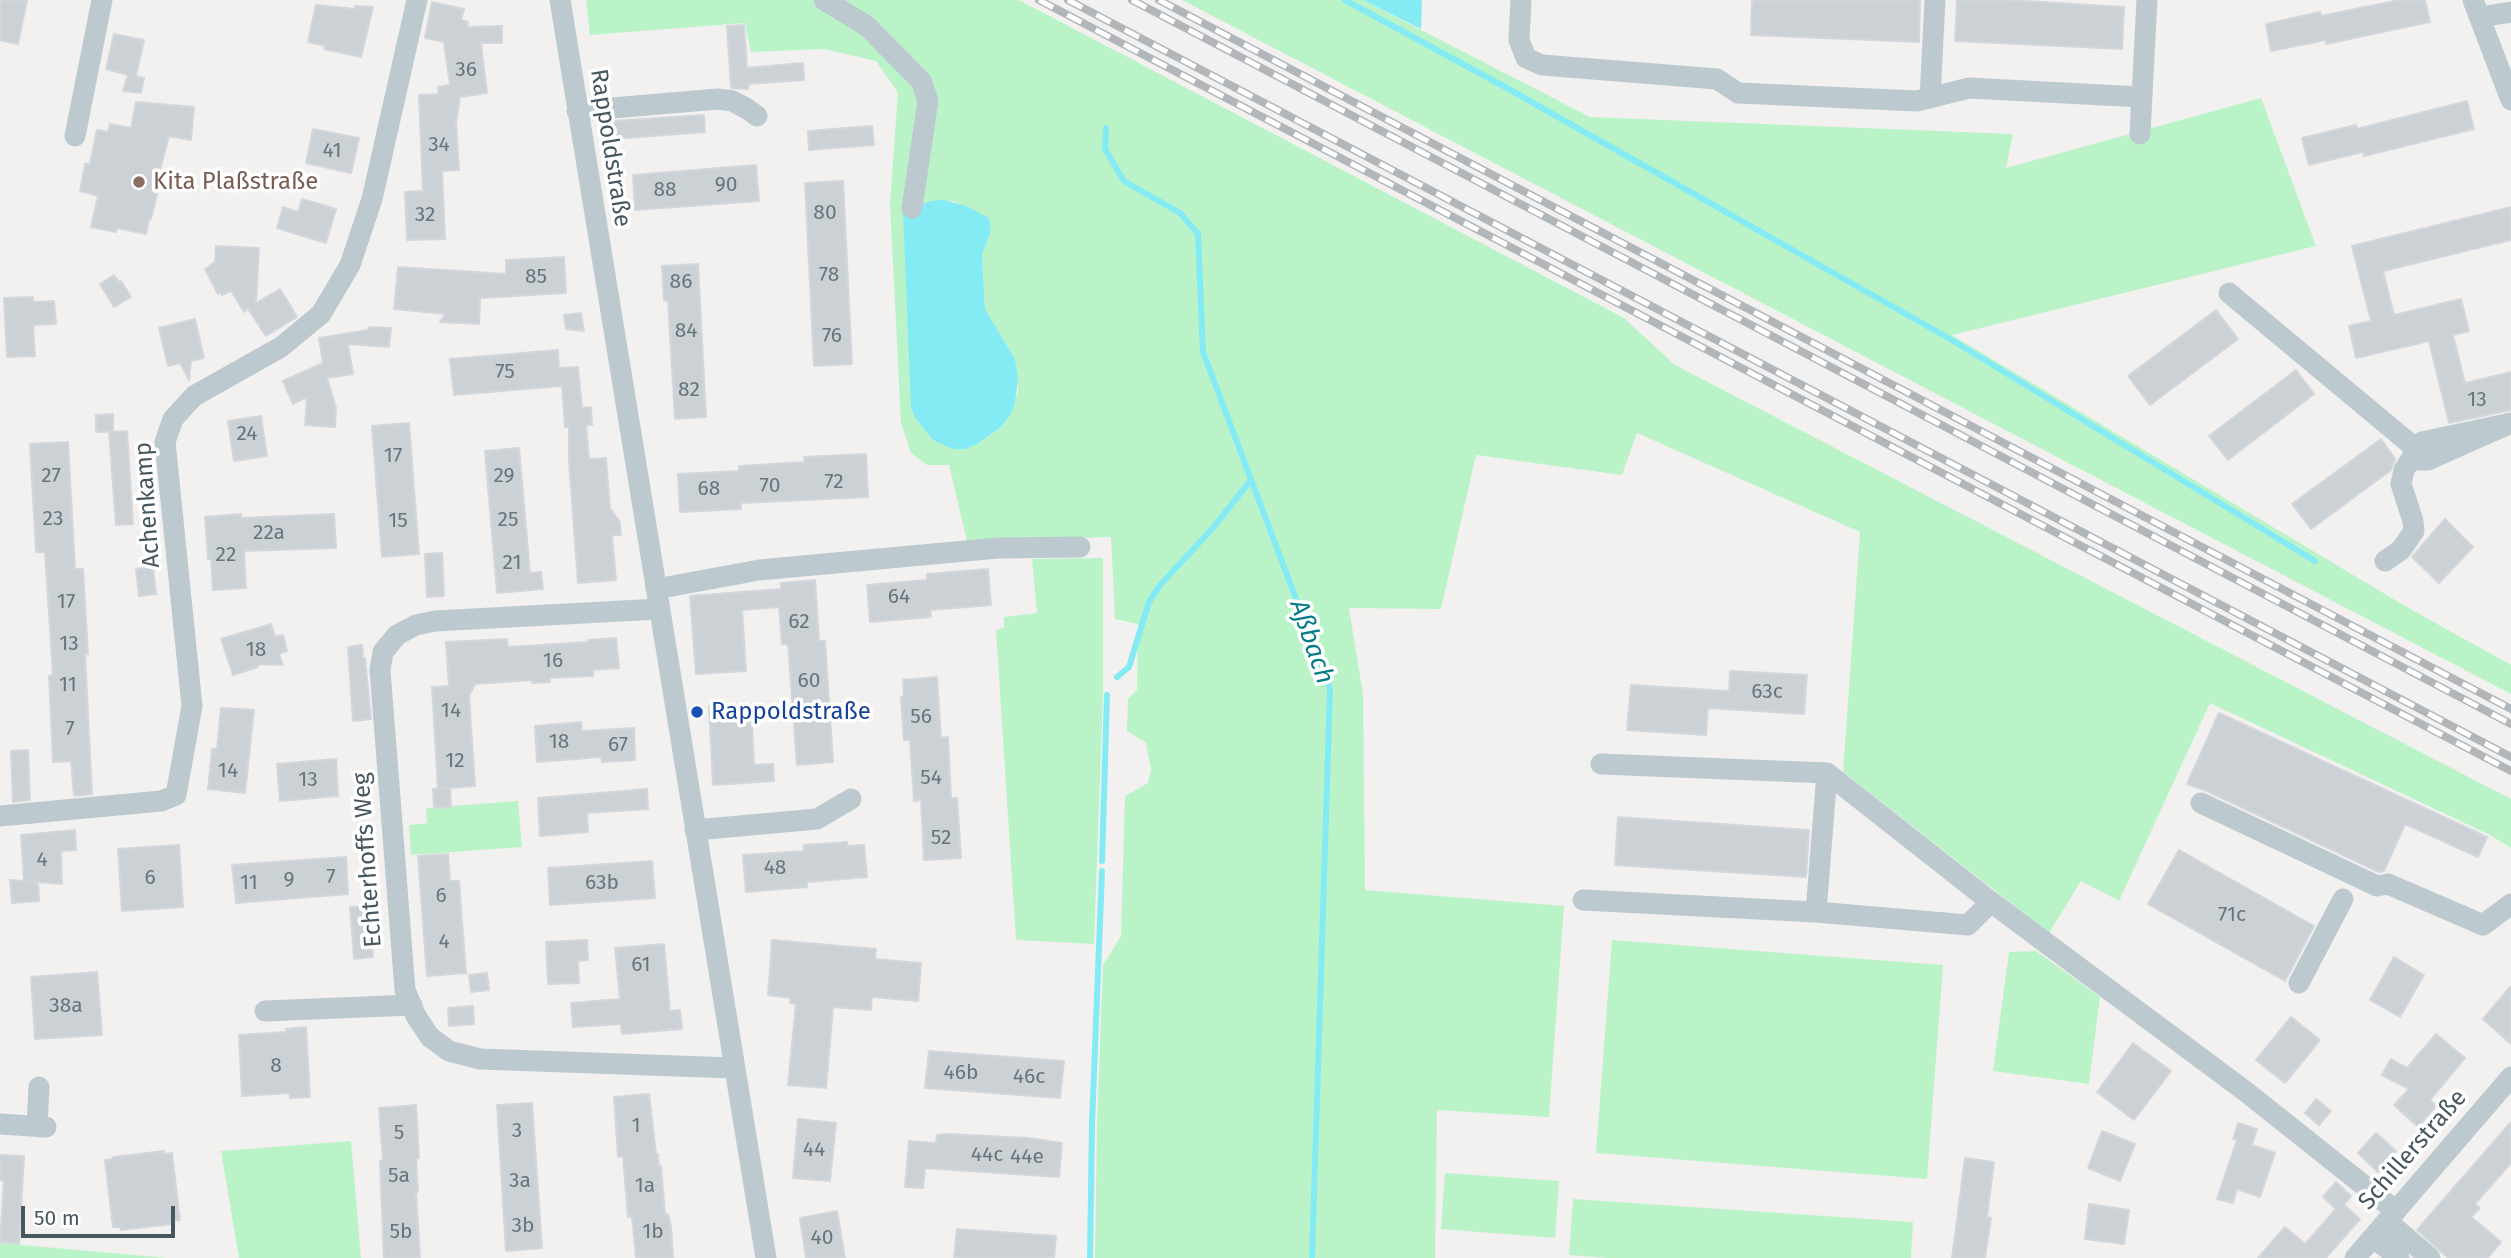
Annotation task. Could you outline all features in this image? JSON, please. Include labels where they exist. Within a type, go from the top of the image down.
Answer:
[{"type":"street","points":[[75,136],[102,0]]},
{"type":"street","name":"Achenkamp","points":[[0,816],[161,801],[176,795],[192,706],[165,442],[173,419],[194,396],[281,347],[321,314],[349,265],[372,199],[417,0]]},
{"type":"street","name":"Rappoldstraße","points":[[561,0],[766,1258]]},
{"type":"street","points":[[824,0],[867,26],[922,81],[928,100],[912,208]]},
{"type":"street","points":[[1521,0],[1519,40],[1526,58],[1542,65],[1717,79],[1738,93],[1917,101],[1969,88],[2141,97]]},
{"type":"street","points":[[1930,98],[1935,0]]},
{"type":"street","points":[[2140,134],[2147,0]]},
{"type":"street","points":[[2511,12],[2476,9],[2511,100]]},
{"type":"street","points":[[578,111],[718,99],[732,101],[757,116]]},
{"type":"street","points":[[2230,293],[2414,451],[2418,460],[2428,460],[2511,423]]},
{"type":"street","points":[[2385,561],[2401,550],[2414,531],[2401,484],[2404,470],[2414,451]]},
{"type":"street","name":"Echterhoffs Weg","points":[[734,1068],[480,1059],[449,1051],[430,1037],[405,990],[380,670],[383,652],[397,635],[416,625],[658,599],[759,569],[998,548],[1080,547]]},
{"type":"street","points":[[1601,764],[1827,773],[1991,902],[2245,1091],[2385,1223],[2430,1258]]},
{"type":"street","points":[[1816,912],[1827,773]]},
{"type":"street","points":[[695,830],[817,819],[851,799]]},
{"type":"street","points":[[2201,803],[2377,887],[2388,884],[2483,925],[2511,904]]},
{"type":"street","points":[[2298,983],[2343,899]]},
{"type":"street","points":[[1583,900],[1816,912],[1968,925],[1991,902]]},
{"type":"street","points":[[265,1011],[411,1005]]},
{"type":"street","name":"Schillerstraße","points":[[2355,1258],[2511,1077]]},
{"type":"street","points":[[0,1124],[41,1127],[39,1087]]},
{"type":"street","points":[[2385,1223],[2399,1258]]},
{"type":"green space","points":[[586,0],[1019,0],[1624,318],[1675,365],[2511,799],[2511,848],[2488,834],[2210,703],[2119,901],[2081,881],[2049,933],[1843,772],[1860,532],[1637,433],[1622,475],[1476,455],[1441,609],[1349,608],[1363,694],[1365,890],[1564,906],[1549,1117],[1437,1110],[1435,1258],[1095,1258],[1103,965],[1121,936],[1125,796],[1148,783],[1151,770],[1146,743],[1127,731],[1128,699],[1137,690],[1138,624],[1115,619],[1111,537],[967,541],[949,465],[927,465],[911,453],[901,423],[890,203],[898,93],[876,61],[824,49],[751,52],[745,23],[590,35]],"holes":[[[930,201],[953,201],[989,218],[991,231],[982,255],[985,309],[1015,359],[1018,391],[1011,414],[1001,427],[977,444],[933,440],[915,418],[911,408],[912,208]]]},
{"type":"green space","points":[[1182,0],[1363,0],[1590,117],[2013,134],[2006,168],[2261,98],[2316,246],[1952,335],[2405,606],[2511,665],[2511,694]]},
{"type":"green space","points":[[1103,558],[1103,693],[1094,944],[1016,940],[996,630],[1004,628],[1004,617],[1037,613],[1032,559]]},
{"type":"green space","points":[[518,801],[522,847],[411,855],[409,825],[427,823],[426,808]]},
{"type":"green space","points":[[1612,940],[1943,965],[1927,1179],[1596,1153]]},
{"type":"green space","points":[[2036,951],[2100,997],[2089,1084],[1993,1071],[2009,952]]},
{"type":"green space","points":[[351,1141],[361,1258],[239,1258],[221,1151]]},
{"type":"green space","points":[[1445,1173],[1559,1181],[1555,1238],[1441,1229]]},
{"type":"green space","points":[[1573,1199],[1913,1222],[1911,1258],[1607,1258],[1569,1255]]},
{"type":"green space","points":[[0,1243],[167,1258],[0,1258]]},
{"type":"water","points":[[1363,0],[1422,0],[1421,29]]},
{"type":"water","points":[[944,200],[966,206],[989,218],[991,231],[982,255],[985,309],[1015,359],[1018,379],[1011,414],[1001,427],[965,449],[952,449],[933,440],[915,418],[911,408],[903,212],[930,201]]},
{"type":"building","points":[[0,0],[27,0],[18,44],[0,40]]},
{"type":"building","points":[[1752,0],[1920,0],[1919,42],[1751,35]]},
{"type":"building","points":[[1957,0],[2009,0],[2124,7],[2122,49],[1955,41]]},
{"type":"building","points":[[2399,0],[2425,0],[2430,22],[2326,44],[2326,40],[2271,51],[2266,24],[2320,12],[2321,16]]},
{"type":"building","points":[[432,2],[464,9],[461,20],[468,22],[467,27],[502,26],[502,43],[481,43],[487,93],[460,97],[456,122],[459,170],[442,171],[445,239],[407,240],[405,192],[423,191],[419,95],[439,94],[438,87],[450,85],[444,42],[425,38]]},
{"type":"building","points":[[316,5],[355,9],[355,6],[373,7],[361,57],[324,49],[325,46],[308,42]]},
{"type":"building","points":[[744,25],[747,68],[803,63],[804,80],[748,84],[748,89],[731,88],[727,26]]},
{"type":"building","points":[[114,34],[144,40],[136,76],[144,78],[141,93],[123,91],[128,75],[106,69]]},
{"type":"building","points":[[2467,101],[2474,129],[2364,156],[2363,152],[2309,165],[2302,138],[2356,125],[2357,129]]},
{"type":"building","points":[[136,102],[194,107],[191,140],[169,136],[146,234],[117,228],[116,232],[91,227],[98,196],[80,191],[85,164],[90,164],[97,130],[108,132],[110,124],[131,128]]},
{"type":"building","points":[[704,115],[705,132],[613,139],[612,121]]},
{"type":"building","points":[[872,126],[874,145],[809,150],[808,131]]},
{"type":"building","points":[[313,129],[359,138],[351,173],[306,163]]},
{"type":"building","points":[[756,165],[759,201],[635,210],[633,175]]},
{"type":"building","points":[[843,181],[852,364],[814,366],[805,183]]},
{"type":"building","points":[[302,199],[336,209],[326,243],[277,228],[283,207],[298,212]]},
{"type":"building","points":[[2511,207],[2511,240],[2383,271],[2394,315],[2461,299],[2469,331],[2453,335],[2465,383],[2511,372],[2511,410],[2449,423],[2429,341],[2356,358],[2349,326],[2371,321],[2352,246]]},
{"type":"building","points":[[216,246],[259,248],[256,303],[280,289],[297,317],[266,336],[248,309],[244,312],[231,291],[218,294],[205,269],[215,262]]},
{"type":"building","points":[[564,257],[566,293],[480,298],[479,324],[440,322],[445,314],[394,309],[398,267],[506,274],[506,260]]},
{"type":"building","points":[[698,264],[706,417],[675,419],[668,301],[664,301],[662,266]]},
{"type":"building","points":[[114,275],[131,297],[114,307],[100,284]]},
{"type":"building","points":[[33,297],[33,302],[54,301],[56,324],[33,325],[35,356],[7,357],[4,298]]},
{"type":"building","points":[[2216,310],[2238,339],[2150,405],[2128,376]]},
{"type":"building","points":[[581,313],[584,331],[566,329],[564,315]]},
{"type":"building","points":[[195,319],[204,358],[191,361],[189,380],[180,363],[168,366],[159,328]]},
{"type":"building","points":[[369,327],[391,328],[389,347],[348,344],[353,374],[327,378],[336,408],[335,427],[305,425],[307,397],[293,404],[283,381],[323,363],[319,338],[368,330]]},
{"type":"building","points":[[558,350],[559,368],[578,367],[582,408],[591,407],[592,425],[586,425],[589,459],[606,458],[610,508],[620,522],[621,535],[612,535],[616,580],[578,583],[569,427],[565,427],[562,386],[454,395],[450,359]]},
{"type":"building","points":[[2296,370],[2314,394],[2228,460],[2209,436]]},
{"type":"building","points":[[113,414],[113,431],[96,432],[96,415]]},
{"type":"building","points":[[261,416],[267,456],[234,461],[228,421]]},
{"type":"building","points":[[409,423],[419,554],[382,557],[372,426]]},
{"type":"building","points":[[127,431],[133,524],[116,525],[109,432]]},
{"type":"building","points":[[2381,439],[2395,459],[2391,470],[2311,529],[2292,504]]},
{"type":"building","points":[[68,442],[75,569],[83,569],[92,794],[74,796],[71,761],[53,762],[49,676],[53,675],[45,552],[36,552],[30,444]]},
{"type":"building","points":[[519,448],[530,573],[541,572],[543,589],[497,593],[485,451]]},
{"type":"building","points":[[866,454],[868,497],[741,503],[741,509],[680,512],[678,474],[739,471],[739,466],[805,462],[804,457]]},
{"type":"building","points":[[241,514],[241,518],[334,514],[336,548],[244,551],[246,588],[213,590],[205,517]]},
{"type":"building","points":[[2445,519],[2473,547],[2439,583],[2412,557]]},
{"type":"building","points":[[442,553],[444,596],[427,597],[425,554]]},
{"type":"building","points":[[153,567],[156,594],[139,596],[136,569]]},
{"type":"building","points":[[988,569],[991,605],[930,610],[931,617],[870,622],[867,585],[927,580],[927,574]]},
{"type":"building","points":[[815,580],[819,641],[825,641],[833,762],[797,765],[788,644],[782,644],[779,607],[742,610],[746,671],[696,674],[690,596],[781,589],[781,583]]},
{"type":"building","points":[[271,624],[275,637],[283,635],[287,651],[279,654],[283,665],[259,664],[258,667],[233,675],[221,639]]},
{"type":"building","points":[[616,638],[619,668],[593,670],[593,676],[549,678],[550,682],[532,683],[532,680],[475,684],[469,696],[475,786],[438,789],[432,687],[449,686],[446,642],[507,639],[508,647]]},
{"type":"building","points":[[362,645],[371,719],[353,721],[348,647]]},
{"type":"building","points":[[1730,671],[1807,675],[1804,714],[1708,708],[1706,735],[1627,730],[1631,685],[1729,691]]},
{"type":"building","points":[[937,677],[941,738],[948,737],[951,798],[957,798],[961,858],[924,860],[921,800],[914,801],[910,740],[904,740],[901,697],[904,697],[903,680]]},
{"type":"building","points":[[751,704],[754,765],[773,764],[774,781],[713,785],[709,706]]},
{"type":"building","points":[[221,708],[254,710],[245,793],[208,789],[212,749],[217,749]]},
{"type":"building","points":[[2219,713],[2487,837],[2478,857],[2405,824],[2384,871],[2379,872],[2187,784]]},
{"type":"building","points":[[581,722],[582,731],[634,728],[635,760],[602,762],[601,757],[537,762],[535,726]]},
{"type":"building","points":[[28,750],[30,800],[13,802],[11,751]]},
{"type":"building","points":[[336,759],[338,796],[280,801],[277,764]]},
{"type":"building","points":[[450,788],[451,807],[434,808],[433,789]]},
{"type":"building","points":[[647,789],[648,809],[587,813],[588,832],[540,836],[538,798]]},
{"type":"building","points":[[1618,817],[1809,830],[1806,877],[1615,865]]},
{"type":"building","points":[[75,830],[76,850],[61,851],[62,884],[24,881],[21,835]]},
{"type":"building","points":[[847,842],[847,846],[864,845],[867,877],[807,882],[807,887],[746,892],[743,855],[804,851],[804,845]]},
{"type":"building","points":[[179,845],[183,907],[122,911],[118,849]]},
{"type":"building","points":[[2179,850],[2314,926],[2285,981],[2148,904]]},
{"type":"building","points":[[448,854],[450,881],[459,881],[466,973],[427,976],[418,856]]},
{"type":"building","points":[[346,857],[348,894],[236,903],[232,865]]},
{"type":"building","points":[[652,861],[655,898],[550,905],[548,868]]},
{"type":"building","points":[[10,880],[38,882],[39,901],[12,903]]},
{"type":"building","points":[[369,906],[373,957],[354,959],[350,907]]},
{"type":"building","points":[[587,940],[588,960],[578,961],[579,983],[548,984],[546,942]]},
{"type":"building","points":[[772,940],[876,949],[875,959],[921,963],[918,1001],[872,997],[871,1010],[833,1007],[826,1088],[788,1085],[796,1004],[790,1003],[791,998],[768,995]]},
{"type":"building","points":[[664,944],[670,1011],[680,1010],[682,1029],[622,1034],[621,1024],[573,1027],[571,1003],[620,999],[615,948]]},
{"type":"building","points":[[2394,957],[2424,975],[2400,1017],[2370,1000]]},
{"type":"building","points":[[97,972],[102,1035],[35,1039],[31,977]]},
{"type":"building","points":[[487,973],[489,990],[471,992],[469,975]]},
{"type":"building","points":[[2511,986],[2511,1044],[2483,1019]]},
{"type":"building","points":[[473,1006],[474,1024],[449,1026],[448,1008]]},
{"type":"building","points":[[2291,1017],[2320,1040],[2285,1083],[2256,1060]]},
{"type":"building","points":[[306,1027],[310,1097],[290,1098],[290,1093],[242,1096],[239,1035],[286,1032],[286,1029]]},
{"type":"building","points":[[2436,1034],[2465,1058],[2430,1100],[2436,1106],[2418,1127],[2394,1105],[2409,1089],[2382,1075],[2391,1059],[2407,1068]]},
{"type":"building","points":[[2133,1043],[2171,1071],[2134,1120],[2097,1092]]},
{"type":"building","points":[[929,1051],[1064,1061],[1060,1098],[925,1088]]},
{"type":"building","points":[[649,1094],[656,1154],[659,1167],[661,1166],[665,1214],[668,1214],[671,1227],[673,1258],[636,1258],[632,1216],[628,1217],[623,1156],[618,1157],[614,1097]]},
{"type":"building","points":[[2316,1099],[2331,1111],[2319,1125],[2305,1113]]},
{"type":"building","points":[[532,1103],[542,1248],[506,1251],[497,1105]]},
{"type":"building","points":[[416,1105],[419,1158],[416,1159],[416,1192],[420,1258],[384,1258],[380,1161],[383,1161],[379,1108]]},
{"type":"building","points":[[798,1119],[836,1123],[830,1181],[793,1178]]},
{"type":"building","points":[[2511,1122],[2511,1163],[2475,1204],[2480,1208],[2471,1217],[2501,1242],[2488,1258],[2448,1258],[2417,1230]]},
{"type":"building","points":[[2238,1123],[2257,1129],[2252,1145],[2275,1153],[2260,1197],[2237,1189],[2233,1203],[2217,1199],[2237,1140],[2233,1139]]},
{"type":"building","points":[[2102,1131],[2135,1144],[2120,1181],[2088,1168]]},
{"type":"building","points":[[2376,1133],[2396,1151],[2378,1172],[2358,1153]]},
{"type":"building","points":[[937,1135],[1028,1138],[1062,1143],[1059,1177],[925,1168],[923,1188],[905,1187],[909,1141],[936,1143]]},
{"type":"building","points":[[164,1151],[164,1154],[172,1153],[180,1220],[172,1221],[172,1224],[121,1230],[120,1227],[113,1227],[105,1160]]},
{"type":"building","points":[[0,1155],[24,1156],[19,1244],[0,1242],[4,1180],[0,1180]]},
{"type":"building","points":[[1965,1158],[1994,1162],[1987,1217],[1991,1218],[1985,1258],[1952,1258]]},
{"type":"building","points":[[2336,1182],[2351,1196],[2344,1205],[2360,1219],[2326,1258],[2258,1258],[2285,1227],[2305,1244],[2336,1209],[2323,1197]]},
{"type":"building","points":[[2089,1204],[2129,1210],[2124,1244],[2085,1239]]},
{"type":"building","points":[[837,1211],[845,1258],[806,1258],[800,1218]]},
{"type":"building","points":[[957,1229],[1056,1236],[1054,1258],[954,1258]]},
{"type":"waterway","points":[[1345,0],[1505,87],[1950,339],[2315,561]]},
{"type":"waterway","name":"Aßbach","points":[[1106,128],[1105,149],[1124,181],[1180,213],[1198,234],[1203,352],[1330,689],[1312,1258]]},
{"type":"waterway","points":[[1117,677],[1129,667],[1149,602],[1160,585],[1213,528],[1250,481]]},
{"type":"waterway","points":[[1102,861],[1107,695]]},
{"type":"waterway","points":[[1090,1258],[1092,1123],[1102,871]]},
{"type":"railway","points":[[1039,0],[2511,771]]},
{"type":"railway","points":[[1068,0],[2511,757]]},
{"type":"railway","points":[[1132,0],[2511,724]]},
{"type":"railway","points":[[1159,0],[2511,709]]},
{"type":"place","name":"Kita Plaßstraße","points":[[139,182]]},
{"type":"place","name":"Rappoldstraße","points":[[697,712]]}]
